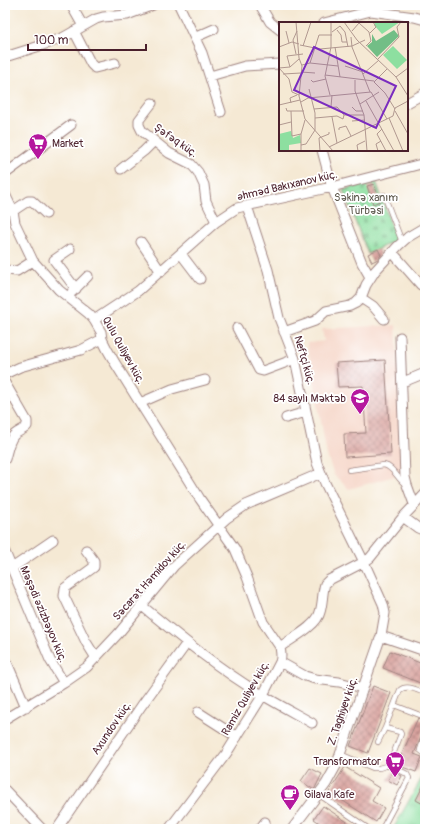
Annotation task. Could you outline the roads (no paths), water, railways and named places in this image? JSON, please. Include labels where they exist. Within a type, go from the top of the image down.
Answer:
[{"type":"street","points":[[71,5],[83,26]]},
{"type":"street","points":[[5,57],[49,44],[96,19],[127,15],[154,5]]},
{"type":"street","points":[[179,5],[196,37],[210,76],[220,112]]},
{"type":"street","points":[[260,5],[270,22],[279,29]]},
{"type":"street","points":[[332,22],[354,19],[371,10],[414,17],[425,21]]},
{"type":"street","points":[[196,37],[214,29]]},
{"type":"street","points":[[74,31],[91,64],[95,68],[114,63]]},
{"type":"street","points":[[210,76],[245,66],[279,64]]},
{"type":"street","points":[[408,102],[425,93]]},
{"type":"street","name":"Şəfəq küç.","points":[[152,102],[139,120],[139,125],[142,131],[173,155],[191,164],[198,172],[204,185],[206,201],[216,222]]},
{"type":"street","points":[[5,174],[71,125]]},
{"type":"street","points":[[121,169],[154,141]]},
{"type":"street","points":[[322,151],[332,187],[362,263],[370,277]]},
{"type":"street","name":"Əhməd Bakıxanov küç.","points":[[94,320],[138,291],[216,222],[237,208],[332,187],[425,163]]},
{"type":"street","name":"Qulu Quliyev küç.","points":[[5,194],[13,211],[15,223],[33,262],[67,297],[94,320],[101,332],[102,339],[107,349],[219,526]]},
{"type":"street","points":[[13,211],[28,201],[32,202],[46,214]]},
{"type":"street","name":"Neftçi küç.","points":[[247,206],[268,270],[279,318],[295,359],[317,463],[383,604],[384,612],[381,636]]},
{"type":"street","points":[[284,332],[315,322],[326,311],[350,306],[356,303],[361,298],[370,277],[392,252],[402,242],[425,227]]},
{"type":"street","points":[[141,242],[161,272]]},
{"type":"street","points":[[70,249],[54,260],[76,289]]},
{"type":"street","points":[[392,252],[421,285]]},
{"type":"street","points":[[181,254],[200,279]]},
{"type":"street","points":[[5,270],[17,271],[33,262]]},
{"type":"street","points":[[67,297],[88,276]]},
{"type":"street","points":[[361,298],[373,306],[384,319]]},
{"type":"street","points":[[237,328],[259,370],[263,371],[295,359]]},
{"type":"street","points":[[400,336],[406,485],[414,504]]},
{"type":"street","points":[[5,374],[20,368],[81,350],[102,339]]},
{"type":"street","points":[[402,381],[425,373]]},
{"type":"street","points":[[140,403],[172,389],[205,380]]},
{"type":"street","points":[[5,384],[27,421],[27,426],[14,435],[5,460]]},
{"type":"street","points":[[286,418],[306,412]]},
{"type":"street","name":"Səcarət Həmidov küç.","points":[[5,719],[87,667],[174,566],[227,518],[246,505],[321,473]]},
{"type":"street","points":[[219,526],[235,549],[263,622],[280,647],[318,618],[321,611],[325,584],[329,580],[364,562],[376,551],[403,516],[425,494]]},
{"type":"street","points":[[403,516],[425,531]]},
{"type":"street","points":[[12,568],[53,540]]},
{"type":"street","points":[[86,550],[94,562],[94,567],[65,588],[64,596],[86,642],[96,658]]},
{"type":"street","name":"Məşədi Əzizbəyov küç.","points":[[5,552],[50,660],[64,683]]},
{"type":"street","points":[[141,606],[187,643],[263,695],[312,723]]},
{"type":"street","points":[[381,636],[425,651]]},
{"type":"street","name":"Z. Taghiyev küç.","points":[[292,829],[331,775],[340,754],[381,636]]},
{"type":"street","name":"Axundov küç.","points":[[57,829],[142,705],[187,643]]},
{"type":"street","name":"Ramiz Quliyev küç.","points":[[169,829],[237,737],[263,695],[282,657],[280,647]]},
{"type":"street","points":[[5,658],[26,707]]},
{"type":"street","points":[[280,662],[310,677],[363,688]]},
{"type":"street","points":[[198,712],[237,737]]},
{"type":"street","points":[[5,790],[42,829]]},
{"type":"lane","points":[[384,195],[402,242]]},
{"type":"lane","points":[[349,470],[384,465],[388,466],[392,469],[400,481],[406,485]]},
{"type":"lane","points":[[378,742],[400,690],[403,687],[407,687],[425,693]]},
{"type":"lane","points":[[394,705],[425,717]]},
{"type":"lane","points":[[385,728],[400,732],[401,734],[389,765]]},
{"type":"lane","points":[[425,735],[420,750],[425,754]]},
{"type":"lane","points":[[340,754],[373,768],[389,765],[407,774],[409,778],[382,829]]},
{"type":"lane","points":[[318,794],[369,829]]},
{"type":"place","name":"Market","points":[[38,160]]},
{"type":"place","name":"84 saylı Məktəb","points":[[360,415]]},
{"type":"place","name":"Transformator","points":[[395,778]]},
{"type":"place","name":"Gilava Kafe","points":[[290,811]]},
{"type":"park label","name":"Səkinə xanım Türbəsi","points":[[366,203]]}]
